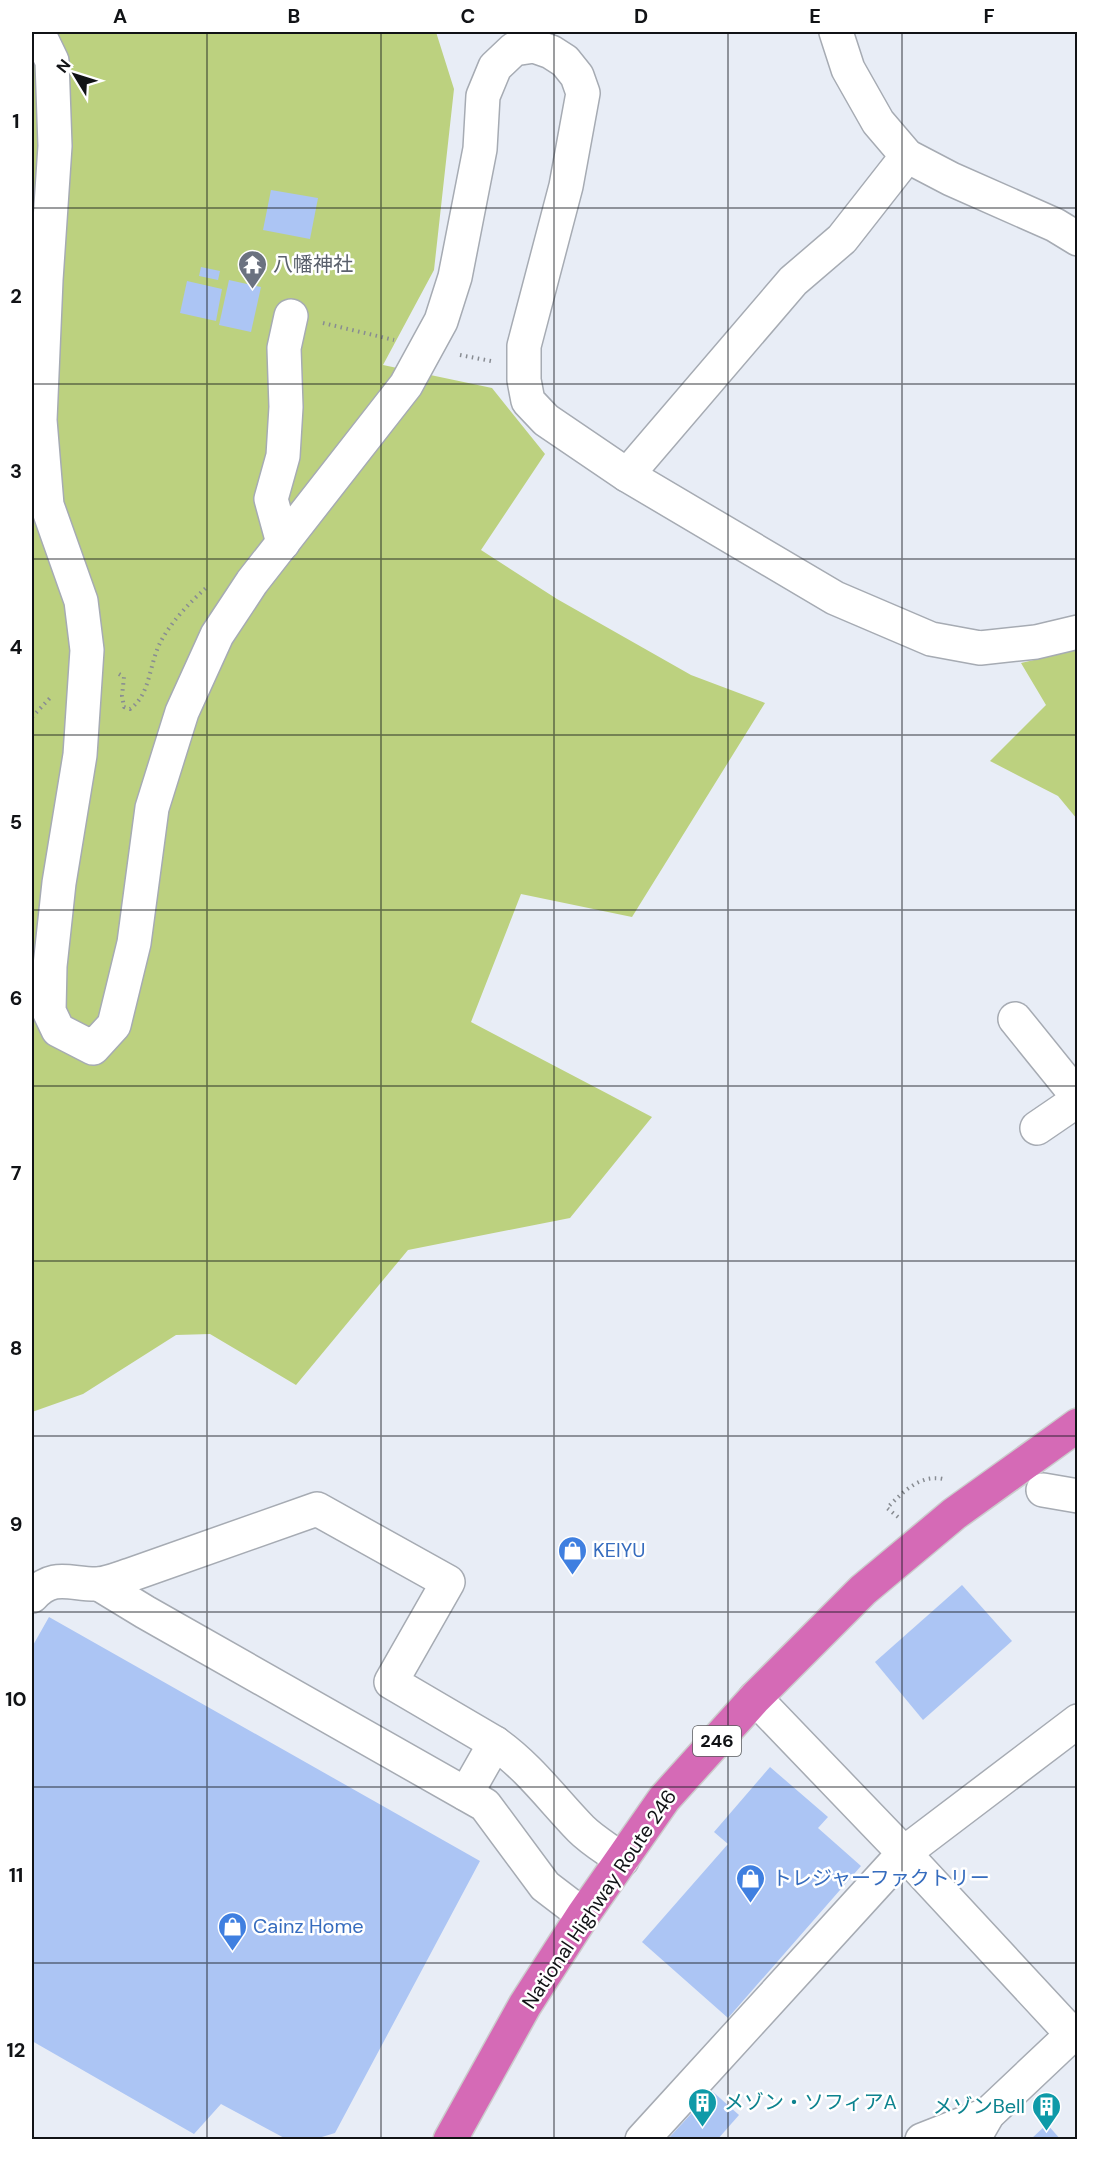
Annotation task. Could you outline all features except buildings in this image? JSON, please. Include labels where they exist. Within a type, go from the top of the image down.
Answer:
[{"type":"highway","name":"National Highway Route 246","points":[[450,2139],[525,2005],[583,1915],[664,1799],[755,1698],[872,1582],[954,1514],[1077,1425]]},
{"type":"street","points":[[38,32],[52,61],[55,146],[40,420],[47,505],[81,601],[87,650],[80,755],[59,883],[50,966],[49,1011],[58,1030],[93,1048],[114,1025],[134,943],[152,808],[182,712],[218,635],[252,582],[406,386],[441,321],[455,277],[480,149],[483,96],[495,67],[514,49],[534,46],[551,52],[565,61],[578,76],[583,93],[566,186],[524,346],[524,380],[528,400],[546,420],[627,475],[835,598],[931,639],[980,648],[1036,642],[1077,632]]},
{"type":"street","points":[[836,32],[848,69],[878,122],[907,156],[951,179],[1055,225],[1077,239]]},
{"type":"street","points":[[627,475],[793,281],[842,239],[907,156]]},
{"type":"street","points":[[283,543],[271,499],[283,456],[286,407],[284,348],[306,319]]},
{"type":"street","points":[[1015,1019],[1077,1098],[1037,1128]]},
{"type":"street","points":[[1043,1490],[1077,1496]]},
{"type":"street","points":[[99,1584],[317,1509],[447,1582],[391,1682],[495,1743],[526,1766],[583,1830],[622,1860]]},
{"type":"street","points":[[32,1596],[42,1586],[56,1581],[99,1584],[466,1794],[485,1805],[545,1886],[583,1915]]},
{"type":"street","points":[[755,1698],[1075,2032],[980,2127],[922,2139]]},
{"type":"street","points":[[642,2139],[904,1853],[1077,1721]]},
{"type":"street","points":[[466,1794],[495,1743]]},
{"type":"path","points":[[306,319],[426,348],[524,368]]},
{"type":"path","points":[[32,717],[74,672],[86,664],[104,665],[124,677],[122,696],[124,707],[130,710],[142,697],[153,657],[162,639],[191,601],[215,579]]},
{"type":"path","points":[[902,1521],[887,1508],[909,1487],[932,1476],[947,1480]]},
{"type":"green space","points":[[32,32],[436,32],[454,89],[434,270],[383,365],[492,388],[545,454],[481,550],[557,599],[691,675],[765,703],[632,917],[521,894],[471,1022],[652,1117],[570,1218],[408,1250],[296,1385],[210,1334],[176,1335],[83,1394],[32,1412]]},
{"type":"green space","points":[[1077,650],[1077,819],[1058,796],[990,761],[1046,705],[1021,663]]},
{"type":"place","name":"八幡神社","points":[[252,290]]},
{"type":"place","name":"KEIYU","points":[[572,1576]]},
{"type":"place","name":"トレジャーファクトリー","points":[[751,1904]]},
{"type":"place","name":"Cainz Home","points":[[232,1952]]},
{"type":"place","name":"メゾン・ソフィアA","points":[[703,2128]]},
{"type":"place","name":"メゾンBell","points":[[1046,2132]]}]
